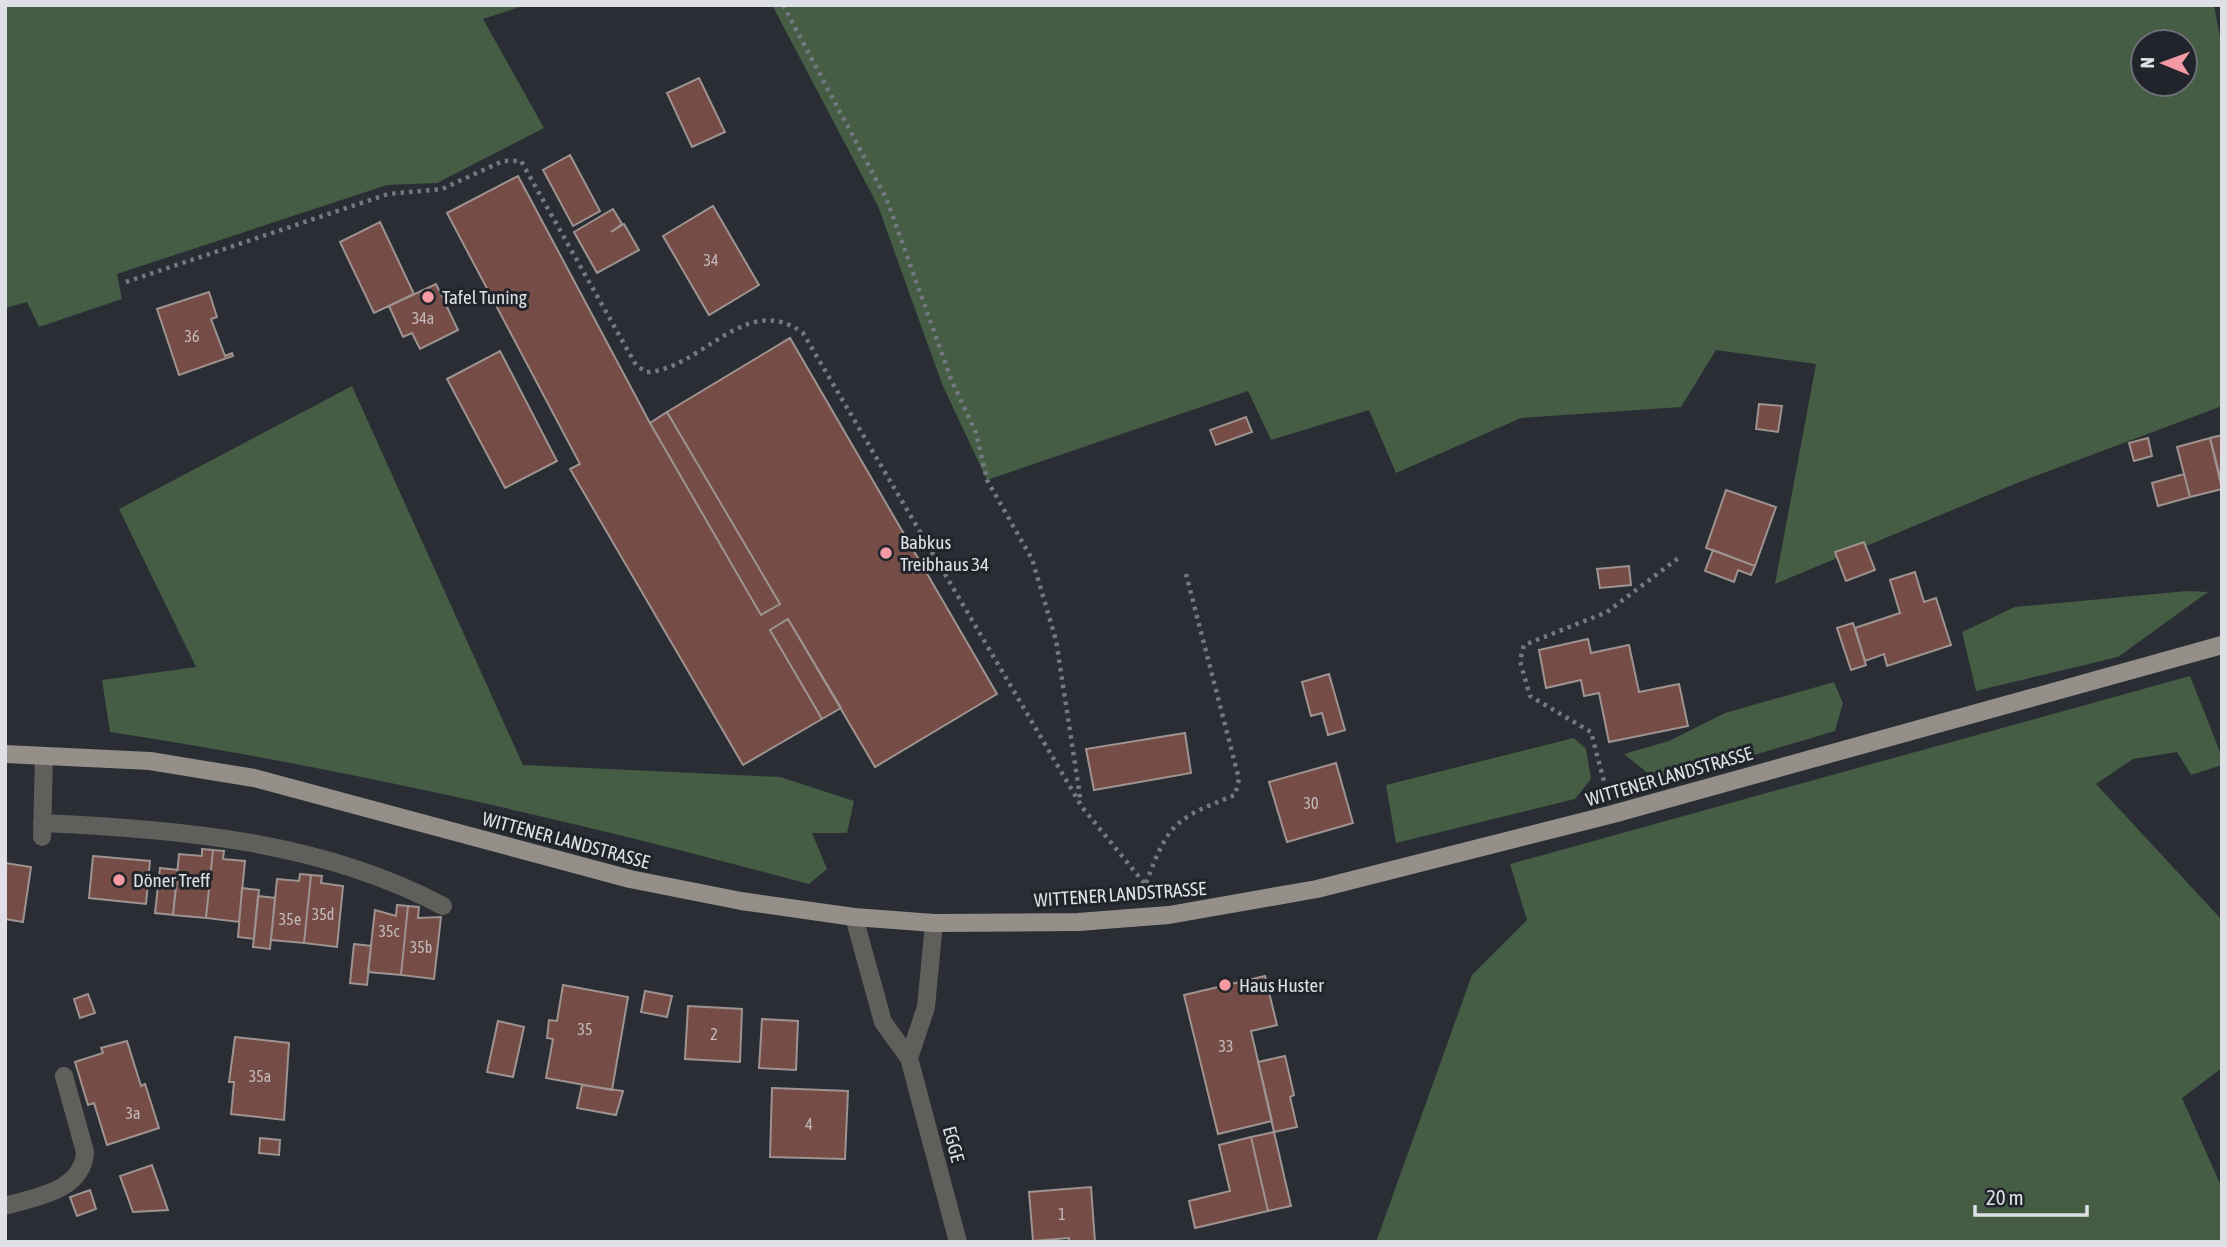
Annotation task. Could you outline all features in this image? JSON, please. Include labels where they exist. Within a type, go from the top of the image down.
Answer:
[{"type":"main road","name":"WITTENER LANDSTRASSE","points":[[5,754],[150,761],[254,778],[631,879],[741,901],[854,917],[934,923],[1078,922],[1169,915],[1317,889],[1612,814],[2222,645]]},
{"type":"street","points":[[44,756],[42,830],[128,827],[226,838],[359,869],[398,882],[443,906]]},
{"type":"street","name":"EGGE","points":[[854,917],[883,1022],[909,1058],[958,1242]]},
{"type":"street","points":[[909,1058],[926,1007],[934,923]]},
{"type":"street","points":[[5,1206],[59,1189],[74,1179],[83,1164],[85,1152],[64,1076]]},
{"type":"path","points":[[783,5],[887,200],[951,379],[976,433],[988,480],[1032,559],[1056,640],[1082,807]]},
{"type":"path","points":[[126,282],[388,194],[442,189],[503,161],[521,160],[636,365],[646,372],[670,368],[714,341],[756,321],[790,324],[803,333],[1082,807],[1169,915]]},
{"type":"path","points":[[1612,814],[1591,732],[1530,696],[1520,661],[1524,645],[1607,612],[1681,556]]},
{"type":"path","points":[[1146,884],[1161,842],[1186,815],[1235,795],[1239,779],[1185,574]]},
{"type":"green space","points":[[5,5],[526,5],[483,19],[544,128],[437,183],[387,185],[117,274],[122,299],[39,327],[27,302],[5,308]]},
{"type":"green space","points":[[772,5],[2214,5],[2222,48],[2222,406],[2022,481],[1775,584],[1816,364],[1716,350],[1681,407],[1521,418],[1396,473],[1369,410],[1271,440],[1248,391],[987,480],[942,384],[878,206]]},
{"type":"green space","points":[[352,386],[523,765],[780,777],[854,801],[847,833],[812,833],[827,869],[809,884],[462,798],[286,762],[110,732],[102,680],[196,667],[119,509]]},
{"type":"green space","points":[[2187,591],[2208,592],[2118,657],[1976,691],[1962,632],[2015,607]]},
{"type":"green space","points":[[2190,676],[2222,757],[2222,765],[2191,775],[2177,752],[2133,759],[2096,784],[2222,920],[2222,1068],[2182,1098],[2222,1188],[2222,1242],[1376,1242],[1472,975],[1527,920],[1510,864]]},
{"type":"green space","points":[[1834,682],[1843,703],[1835,731],[1660,783],[1624,754],[1669,741],[1725,713]]},
{"type":"green space","points":[[1574,738],[1586,749],[1591,779],[1575,799],[1396,843],[1386,785]]},
{"type":"building","points":[[699,78],[725,132],[692,147],[667,93]]},
{"type":"building","points":[[570,155],[600,211],[573,226],[543,170]]},
{"type":"building","points":[[518,176],[650,423],[761,615],[780,604],[667,412],[790,338],[997,694],[875,767],[788,619],[770,630],[822,719],[743,765],[570,469],[580,464],[447,213]]},
{"type":"building","points":[[713,206],[759,285],[709,315],[663,236]]},
{"type":"building","points":[[613,209],[622,224],[611,232],[624,224],[639,250],[597,273],[574,232]]},
{"type":"building","points":[[380,222],[414,294],[374,313],[340,242]]},
{"type":"building","points":[[436,284],[458,330],[420,349],[412,333],[403,337],[389,306]]},
{"type":"building","points":[[209,292],[217,317],[211,319],[225,356],[232,353],[233,356],[179,375],[157,309]]},
{"type":"building","points":[[500,351],[557,461],[505,488],[447,379]]},
{"type":"building","points":[[1759,404],[1782,406],[1778,432],[1756,429]]},
{"type":"building","points":[[667,412],[780,604],[761,615],[650,423]]},
{"type":"building","points":[[1246,417],[1252,432],[1216,445],[1210,430]]},
{"type":"building","points":[[2222,435],[2222,484],[2210,438]]},
{"type":"building","points":[[2148,438],[2152,456],[2134,461],[2129,443]]},
{"type":"building","points":[[2210,438],[2222,489],[2190,497],[2177,447]]},
{"type":"building","points":[[2184,474],[2190,497],[2158,506],[2152,483]]},
{"type":"building","points":[[1726,490],[1776,507],[1755,566],[1706,548]]},
{"type":"building","points":[[1864,542],[1875,570],[1846,581],[1835,552]]},
{"type":"building","points":[[1713,550],[1755,566],[1751,575],[1738,570],[1734,582],[1705,571]]},
{"type":"building","points":[[1629,566],[1631,585],[1600,588],[1597,569]]},
{"type":"building","points":[[1915,572],[1924,602],[1936,598],[1951,645],[1887,666],[1884,654],[1865,661],[1855,628],[1900,613],[1890,580]]},
{"type":"building","points":[[788,619],[841,708],[822,719],[770,630]]},
{"type":"building","points":[[1853,623],[1866,665],[1851,670],[1837,628]]},
{"type":"building","points":[[1588,639],[1591,653],[1629,645],[1639,692],[1679,684],[1688,726],[1609,742],[1599,693],[1584,696],[1581,680],[1546,688],[1539,650]]},
{"type":"building","points":[[1329,674],[1345,730],[1328,735],[1322,713],[1311,716],[1302,682]]},
{"type":"building","points":[[1185,733],[1191,773],[1094,790],[1086,749]]},
{"type":"building","points":[[1336,763],[1353,823],[1287,842],[1269,782]]},
{"type":"building","points":[[202,849],[213,850],[206,918],[173,915],[179,854],[202,856]]},
{"type":"building","points":[[213,850],[224,851],[223,859],[245,861],[239,922],[206,918]]},
{"type":"building","name":"Döner Treff","points":[[93,856],[150,861],[146,904],[89,898]]},
{"type":"building","points":[[5,863],[31,867],[23,922],[5,919]]},
{"type":"building","points":[[160,868],[178,870],[173,915],[155,913]]},
{"type":"building","points":[[300,874],[311,875],[304,943],[271,940],[277,879],[299,881]]},
{"type":"building","points":[[311,875],[322,876],[321,883],[343,886],[337,947],[304,943]]},
{"type":"building","points":[[242,888],[259,890],[254,939],[238,937]]},
{"type":"building","points":[[258,896],[275,898],[270,949],[253,947]]},
{"type":"building","points":[[397,905],[408,906],[401,975],[368,972],[375,910],[396,916]]},
{"type":"building","points":[[408,906],[419,907],[418,918],[441,917],[434,979],[401,975]]},
{"type":"building","points":[[354,944],[371,946],[367,985],[350,983]]},
{"type":"building","points":[[1265,976],[1277,1025],[1251,1031],[1272,1121],[1218,1134],[1184,995]]},
{"type":"building","points":[[563,985],[628,997],[612,1090],[546,1078],[553,1039],[547,1038],[549,1020],[557,1021]]},
{"type":"building","points":[[645,991],[672,996],[667,1017],[641,1012]]},
{"type":"building","points":[[88,994],[95,1013],[80,1018],[74,999]]},
{"type":"building","points":[[688,1006],[742,1009],[740,1062],[685,1059]]},
{"type":"building","points":[[762,1019],[798,1021],[796,1070],[759,1068]]},
{"type":"building","points":[[498,1021],[524,1027],[513,1077],[487,1072]]},
{"type":"building","points":[[235,1037],[289,1043],[284,1120],[231,1114],[234,1082],[229,1082]]},
{"type":"building","points":[[127,1041],[141,1086],[145,1084],[159,1128],[107,1145],[94,1103],[88,1105],[75,1062],[103,1053],[101,1048]]},
{"type":"building","points":[[1285,1056],[1294,1095],[1290,1097],[1297,1127],[1274,1132],[1258,1062]]},
{"type":"building","points":[[582,1085],[623,1091],[616,1115],[577,1108]]},
{"type":"building","points":[[772,1088],[848,1091],[845,1159],[770,1157]]},
{"type":"building","points":[[1274,1132],[1291,1206],[1268,1211],[1251,1137]]},
{"type":"building","points":[[1251,1137],[1268,1211],[1195,1228],[1189,1201],[1230,1191],[1219,1145]]},
{"type":"building","points":[[260,1138],[280,1140],[279,1155],[259,1153]]},
{"type":"building","points":[[152,1165],[168,1210],[133,1212],[120,1176]]},
{"type":"building","points":[[1091,1187],[1095,1242],[1069,1242],[1069,1238],[1033,1241],[1029,1192]]},
{"type":"building","points":[[90,1190],[96,1209],[77,1216],[70,1197]]},
{"type":"place","name":"Tafel Tuning","points":[[428,297]]},
{"type":"place","name":"Babkus Treibhaus 34","points":[[886,553]]},
{"type":"place","name":"Döner Treff","points":[[119,880]]},
{"type":"place","name":"Haus Huster","points":[[1225,985]]}]
